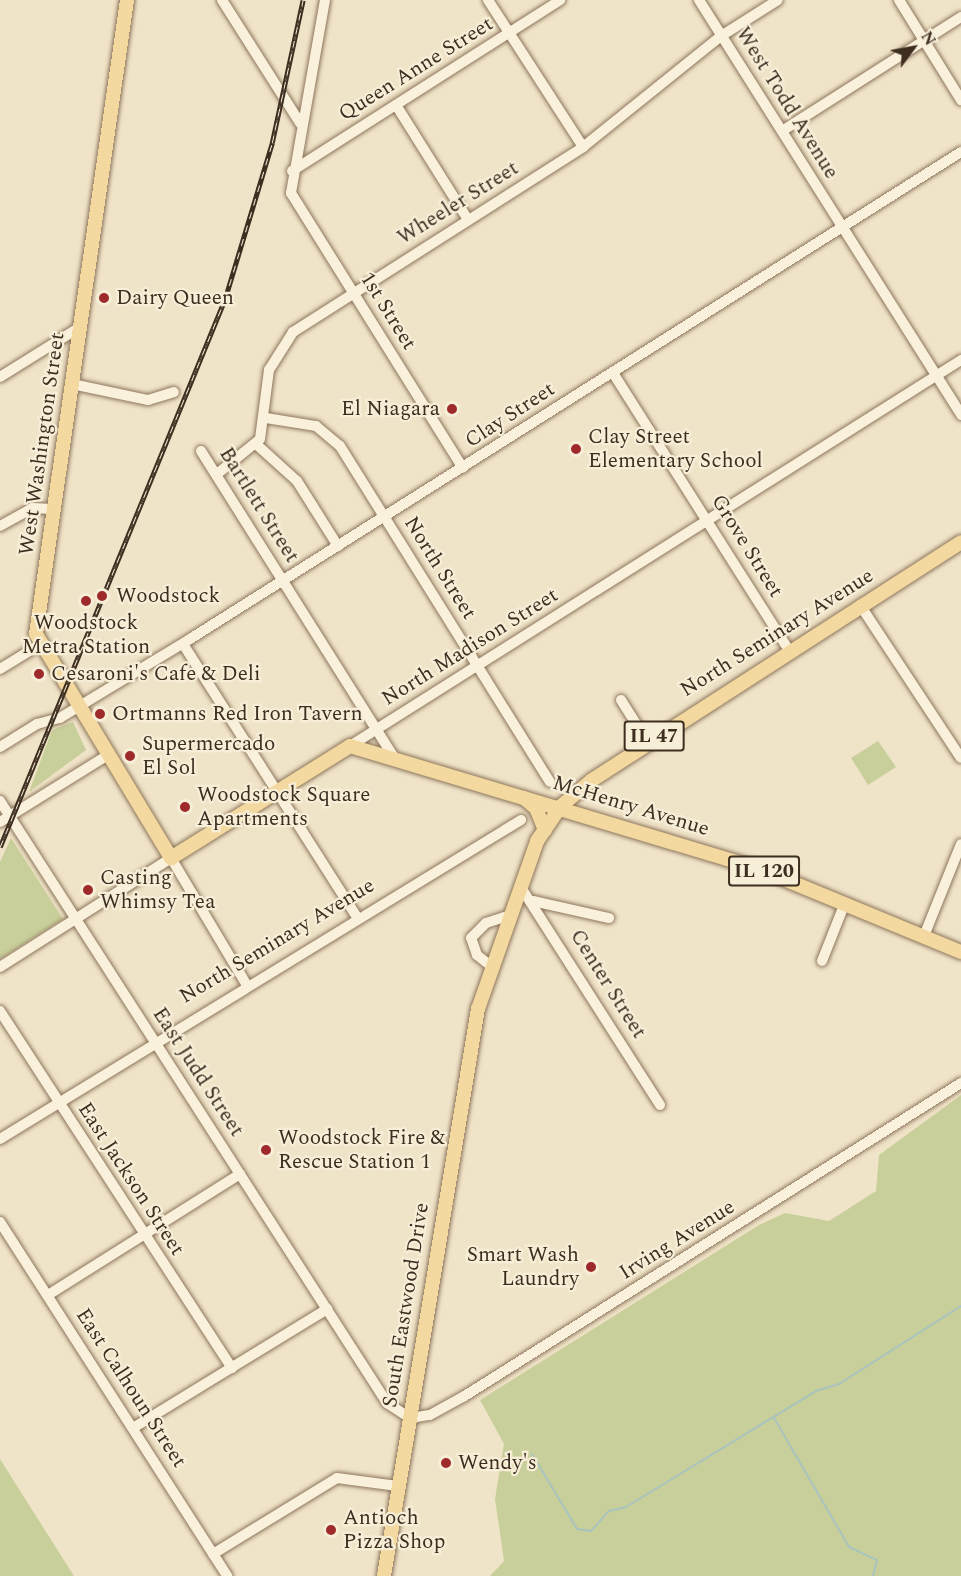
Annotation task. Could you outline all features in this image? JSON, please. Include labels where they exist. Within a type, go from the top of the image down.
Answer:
[{"type":"main road","name":"West Washington Street","points":[[127,0],[37,621],[39,645],[171,858]]},
{"type":"main road","name":"North Seminary Avenue","points":[[561,806],[584,785],[647,741],[961,542]]},
{"type":"main road","name":"North Madison Street","points":[[171,858],[350,746]]},
{"type":"main road","name":"McHenry Avenue","points":[[350,746],[561,806],[757,868],[961,952]]},
{"type":"main road","points":[[584,785],[584,799],[604,819]]},
{"type":"main road","points":[[520,795],[536,808],[545,830]]},
{"type":"main road","name":"South Eastwood Drive","points":[[384,1576],[469,1055],[491,966],[508,916],[545,830],[561,806]]},
{"type":"street","points":[[222,0],[300,123]]},
{"type":"street","name":"1st Street","points":[[325,0],[300,123],[292,171],[291,193],[463,468]]},
{"type":"street","points":[[488,0],[583,147]]},
{"type":"street","name":"Queen Anne Street","points":[[292,171],[560,0]]},
{"type":"street","name":"West Todd Avenue","points":[[699,0],[961,415]]},
{"type":"street","name":"Wheeler Street","points":[[256,444],[266,418],[269,370],[280,346],[353,292],[583,147],[722,36],[778,0]]},
{"type":"street","points":[[899,0],[961,100]]},
{"type":"street","points":[[782,131],[961,17]]},
{"type":"street","points":[[396,105],[468,220]]},
{"type":"street","name":"Clay Street","points":[[0,747],[78,708],[183,644],[961,152]]},
{"type":"street","points":[[0,377],[80,327]]},
{"type":"street","name":"North Madison Street","points":[[350,746],[961,360]]},
{"type":"street","name":"Grove Street","points":[[613,373],[789,650]]},
{"type":"street","points":[[72,384],[148,400],[174,392]]},
{"type":"street","name":"North Street","points":[[266,418],[297,420],[330,436],[384,517],[550,782]]},
{"type":"street","points":[[217,474],[256,444],[297,481],[338,546]]},
{"type":"street","name":"Bartlett Street","points":[[201,451],[395,759]]},
{"type":"street","points":[[0,526],[32,508],[53,509]]},
{"type":"street","points":[[860,605],[961,758]]},
{"type":"street","points":[[183,644],[357,917]]},
{"type":"street","points":[[0,669],[39,645]]},
{"type":"street","points":[[621,700],[647,741]]},
{"type":"street","points":[[5,819],[108,755]]},
{"type":"street","name":"East Judd Street","points":[[0,801],[5,819],[76,919],[387,1403],[410,1418]]},
{"type":"street","name":"North Seminary Avenue","points":[[0,1139],[246,984],[521,820]]},
{"type":"street","points":[[924,936],[961,844]]},
{"type":"street","points":[[171,858],[246,984]]},
{"type":"street","name":"North Madison Street","points":[[0,967],[171,858]]},
{"type":"street","name":"Center Street","points":[[520,886],[533,901],[660,1105]]},
{"type":"street","points":[[533,901],[609,918]]},
{"type":"street","points":[[822,961],[845,903]]},
{"type":"street","points":[[491,966],[477,955],[471,938],[486,923],[508,916]]},
{"type":"street","name":"East Jackson Street","points":[[0,1011],[231,1368]]},
{"type":"street","name":"Irving Avenue","points":[[410,1418],[430,1415],[472,1391],[961,1083]]},
{"type":"street","points":[[48,1295],[240,1174]]},
{"type":"street","name":"East Calhoun Street","points":[[0,1222],[227,1576]]},
{"type":"street","points":[[133,1428],[327,1309]]},
{"type":"street","points":[[213,1554],[337,1478],[397,1486]]},
{"type":"green space","points":[[73,722],[86,750],[29,792],[52,730]]},
{"type":"green space","points":[[878,741],[896,767],[868,785],[851,758]]},
{"type":"green space","points":[[11,838],[63,919],[0,959],[0,862]]},
{"type":"green space","points":[[961,1095],[961,1576],[490,1576],[504,1561],[495,1499],[504,1444],[480,1400],[759,1225],[785,1213],[829,1221],[876,1191],[879,1155]]},
{"type":"green space","points":[[0,1459],[74,1576],[0,1576]]},
{"type":"waterway","points":[[532,1454],[577,1529],[591,1531],[609,1511],[626,1507],[816,1391],[839,1384],[961,1306]]},
{"type":"waterway","points":[[774,1418],[849,1547],[877,1560],[873,1576]]},
{"type":"railway","points":[[0,847],[225,299],[272,143],[303,0]]},
{"type":"place","name":"Dairy Queen","points":[[104,298]]},
{"type":"place","name":"El Niagara","points":[[452,409]]},
{"type":"place","name":"Clay Street Elementary School","points":[[576,449]]},
{"type":"place","name":"Woodstock","points":[[102,596]]},
{"type":"place","name":"Woodstock Metra Station","points":[[86,601]]},
{"type":"place","name":"Cesaroni's Cafe & Deli","points":[[39,674]]},
{"type":"place","name":"Ortmanns Red Iron Tavern","points":[[100,714]]},
{"type":"place","name":"Supermercado El Sol","points":[[130,756]]},
{"type":"place","name":"Woodstock Square Apartments","points":[[185,807]]},
{"type":"place","name":"Casting Whimsy Tea","points":[[88,890]]},
{"type":"place","name":"Woodstock Fire & Rescue Station 1","points":[[266,1150]]},
{"type":"place","name":"Smart Wash Laundry","points":[[591,1267]]},
{"type":"place","name":"Wendy's","points":[[446,1463]]},
{"type":"place","name":"Antioch Pizza Shop","points":[[331,1530]]}]
